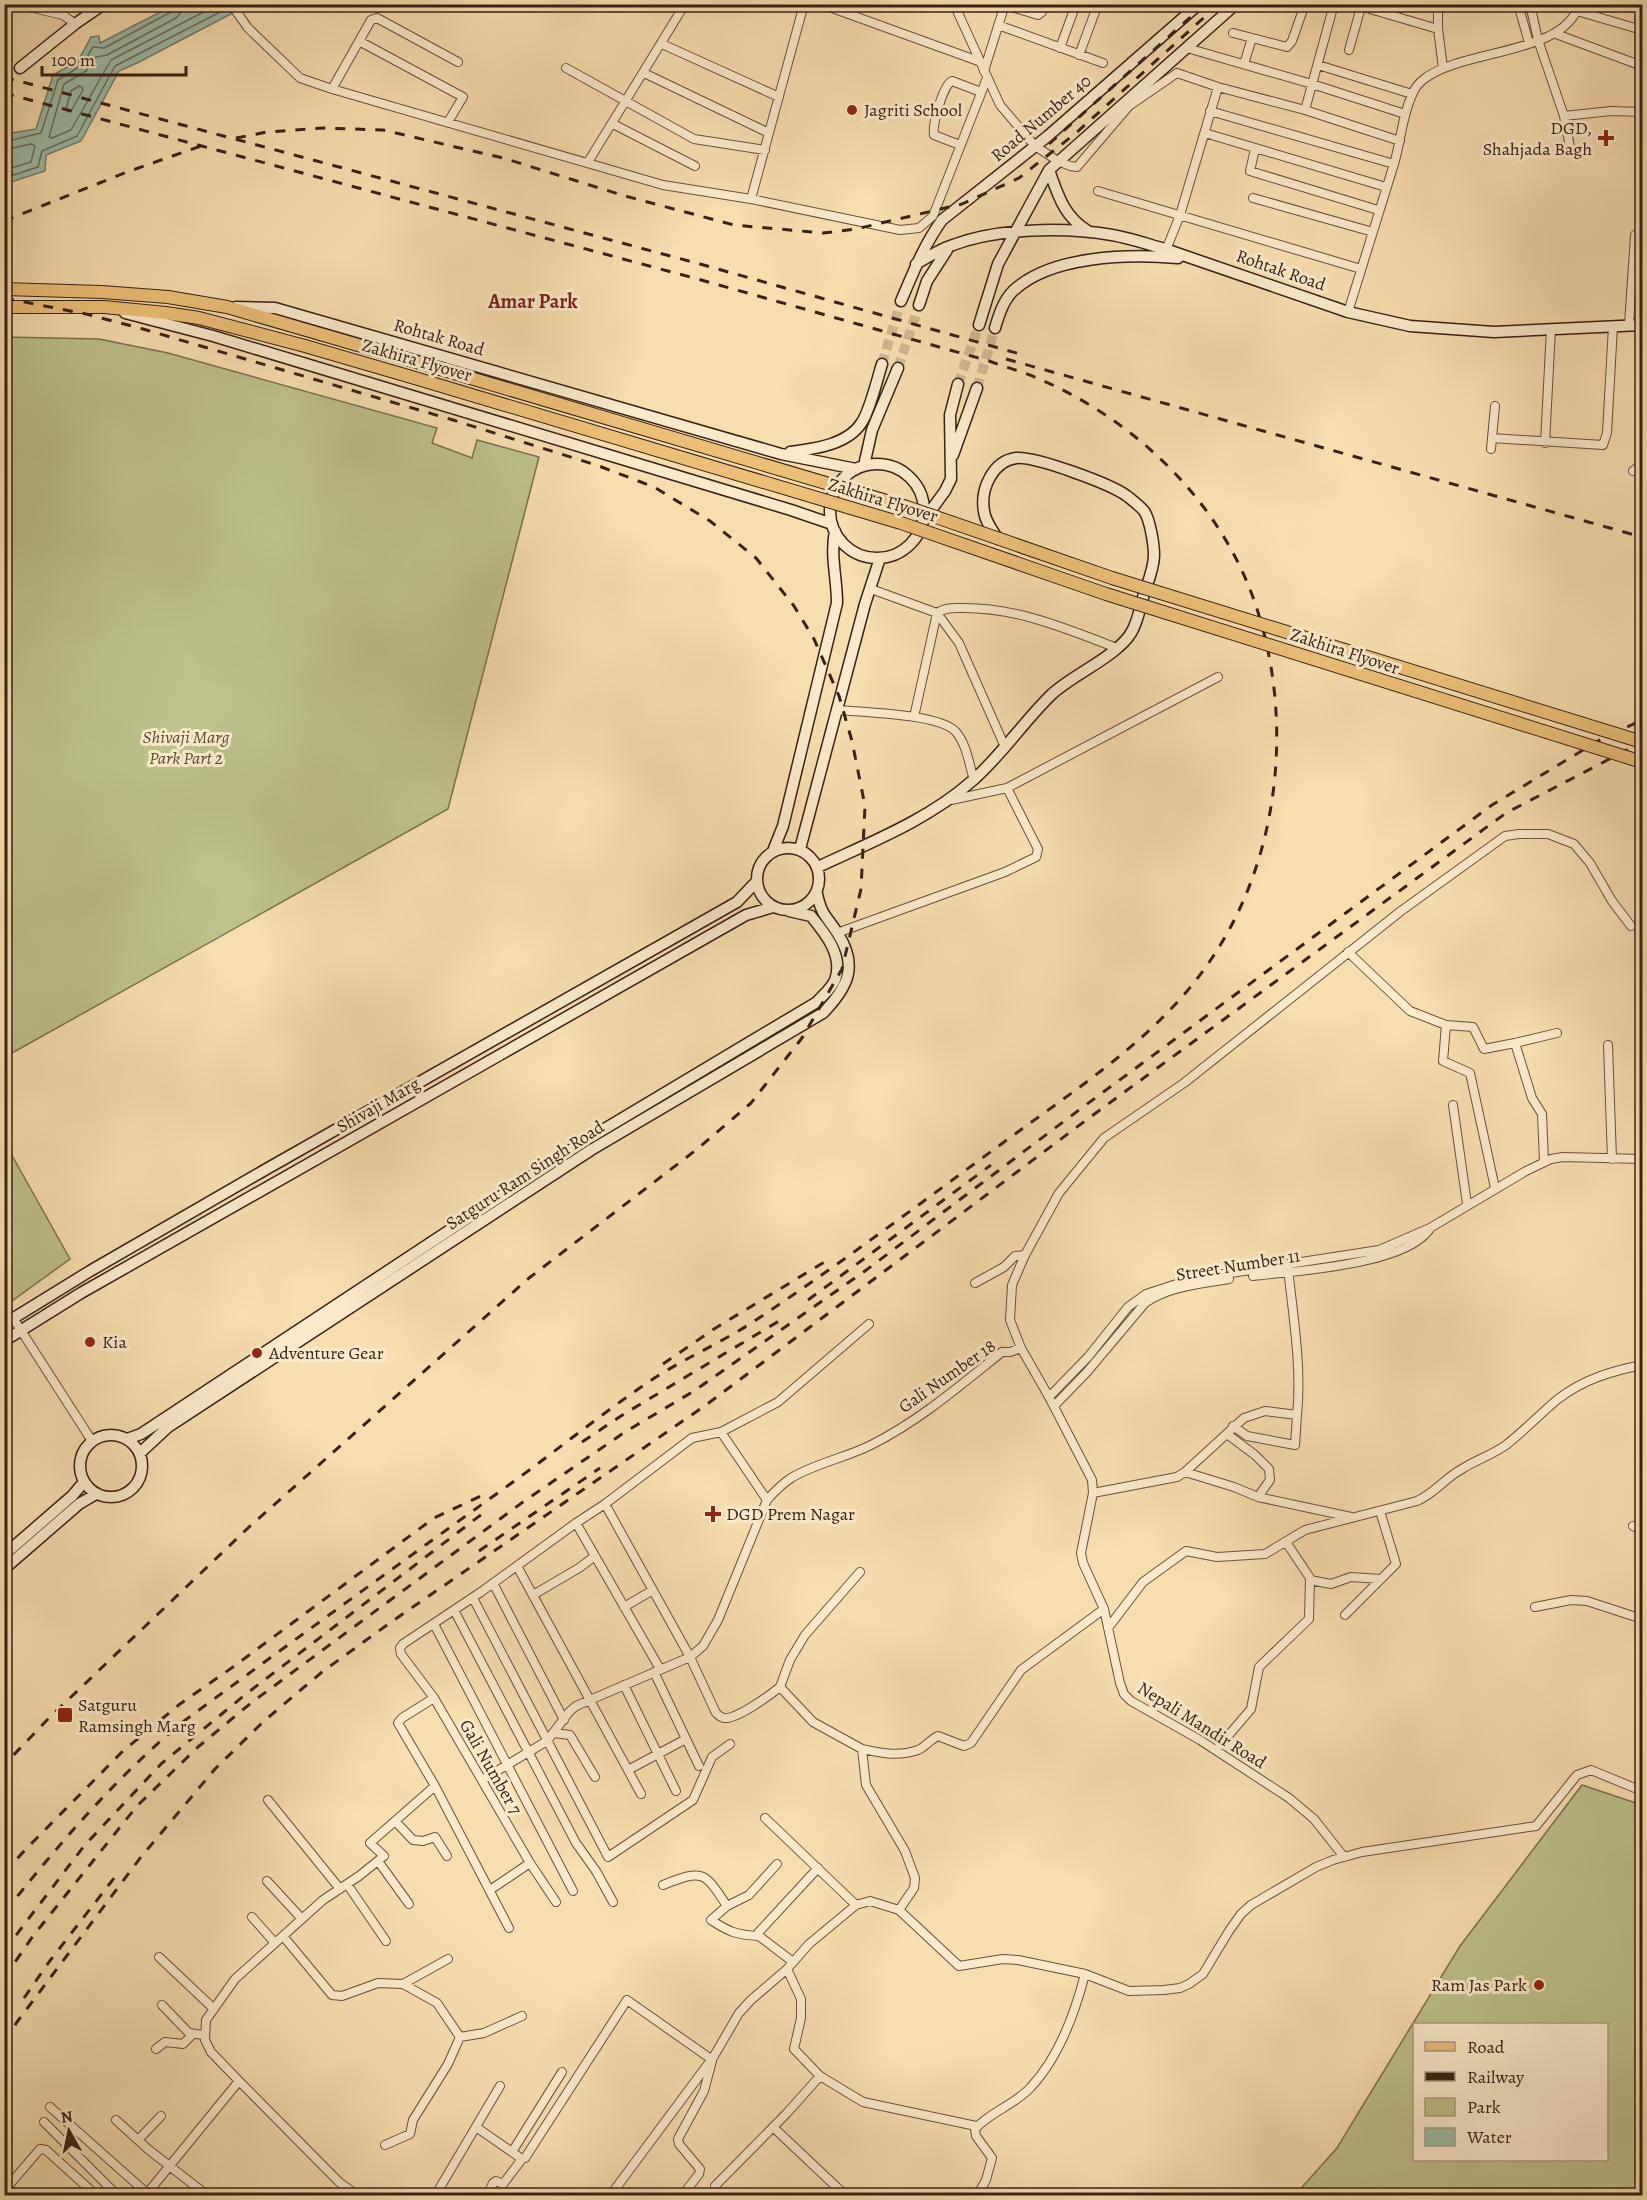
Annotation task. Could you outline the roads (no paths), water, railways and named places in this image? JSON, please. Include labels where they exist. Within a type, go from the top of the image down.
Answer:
[{"type":"main road","name":"Road Number 40","points":[[901,301],[916,264],[931,235],[942,220],[1035,146],[1199,4]]},
{"type":"main road","points":[[978,325],[998,264],[1048,170],[1236,4]]},
{"type":"main road","points":[[20,68],[96,6]]},
{"type":"main road","points":[[1048,170],[1067,214],[1077,225],[1090,232]]},
{"type":"main road","name":"Rohtak Road","points":[[916,264],[951,245],[983,237],[1014,233],[1090,232],[1134,240],[1348,312],[1383,321],[1440,329],[1494,332],[1642,325]]},
{"type":"main road","points":[[919,305],[927,281],[936,264],[951,245]]},
{"type":"main road","points":[[995,328],[1002,306],[1012,292],[1028,280],[1051,269],[1127,257],[1193,259]]},
{"type":"main road","name":"Rohtak Road","points":[[4,289],[157,296],[226,307],[275,308],[781,454],[856,469]]},
{"type":"main road","points":[[4,307],[104,307],[213,336],[791,510],[833,527],[843,543],[853,551],[880,558],[892,556],[913,542],[924,520],[951,479],[950,414],[958,384]]},
{"type":"main road","name":"Zakhira Flyover","points":[[104,307],[165,313],[223,323],[408,376],[900,523],[1106,594],[1642,762]]},
{"type":"main road","name":"Zakhira Flyover","points":[[226,307],[896,504],[1112,578],[1642,742]]},
{"type":"main road","points":[[781,454],[811,450],[850,436],[863,422],[882,364]]},
{"type":"main road","points":[[868,465],[865,461],[872,430],[898,368]]},
{"type":"main road","points":[[952,459],[977,388]]},
{"type":"main road","points":[[865,414],[872,430]]},
{"type":"main road","points":[[818,867],[909,824],[950,800],[974,780],[1050,696],[1117,648],[1132,631],[1148,584],[1154,555],[1145,512],[1127,495],[1108,485],[1036,460],[1018,458],[1008,460],[995,468],[990,476],[984,497],[983,510],[988,524],[998,539]]},
{"type":"main road","points":[[773,851],[786,848],[800,849],[811,856],[818,867],[820,880],[817,894],[805,906],[789,911],[773,907],[761,897],[756,882],[760,865],[773,851],[783,826],[837,603],[830,508],[834,492],[843,479],[856,469],[868,465],[891,466],[911,478],[920,490],[924,505],[924,520]]},
{"type":"main road","points":[[800,849],[865,604],[880,558]]},
{"type":"main road","name":"Shivaji Marg","points":[[9,1321],[90,1271],[253,1177],[737,902],[756,882]]},
{"type":"main road","name":"Satguru Ram Singh Road","points":[[140,1453],[168,1427],[591,1150],[823,1012],[837,998],[847,983],[850,963],[837,933],[820,911],[817,894]]},
{"type":"main road","name":"Shivaji Marg","points":[[4,1341],[91,1287],[735,921],[746,915],[773,907]]},
{"type":"main road","name":"Satguru Ram Singh Road","points":[[127,1439],[141,1434],[586,1140],[817,1002],[835,981],[837,964],[831,941],[811,916],[789,911]]},
{"type":"main road","points":[[116,1435],[127,1439],[140,1453],[142,1467],[139,1480],[130,1491],[119,1497],[107,1497],[96,1494],[84,1482],[79,1467],[82,1452],[92,1441],[103,1436],[116,1435]]},
{"type":"main road","points":[[4,1555],[72,1496],[84,1482]]},
{"type":"main road","points":[[4,1569],[80,1504],[96,1494]]},
{"type":"street","points":[[16,4],[63,15],[75,24]]},
{"type":"street","points":[[231,4],[248,28],[300,78],[332,89],[663,185],[751,199],[891,229],[919,228],[933,216],[981,92],[1005,5],[1038,15],[1045,4]]},
{"type":"street","points":[[588,162],[685,4]]},
{"type":"street","points":[[751,199],[804,4]]},
{"type":"street","points":[[821,4],[981,62]]},
{"type":"street","points":[[1060,48],[1076,4]]},
{"type":"street","points":[[1079,55],[1098,4]]},
{"type":"street","points":[[1233,33],[1287,47],[1292,41],[1305,4]]},
{"type":"street","points":[[1305,110],[1335,4]]},
{"type":"street","points":[[1438,4],[1438,29],[1443,68]]},
{"type":"street","points":[[1518,4],[1529,43]]},
{"type":"street","points":[[1530,4],[1538,40],[1564,116],[1571,152]]},
{"type":"street","points":[[1636,4],[1642,6]]},
{"type":"street","points":[[956,6],[1000,105],[1035,146],[1058,161],[1071,166],[1077,167],[1129,106],[1177,73],[1218,87],[1305,110],[1400,141]]},
{"type":"street","points":[[1350,50],[1357,6],[1438,29]]},
{"type":"street","points":[[1348,312],[1394,164],[1405,114],[1412,94],[1425,78],[1443,68],[1556,34],[1573,19],[1578,8],[1642,30]]},
{"type":"street","points":[[332,89],[371,20],[377,18],[458,62]]},
{"type":"street","points":[[998,25],[1103,63]]},
{"type":"street","points":[[1556,34],[1642,66]]},
{"type":"street","points":[[1244,64],[1252,38]]},
{"type":"street","points":[[359,41],[463,97],[448,122]]},
{"type":"street","points":[[662,44],[779,97]]},
{"type":"street","points":[[1187,48],[1405,114]]},
{"type":"street","points":[[1318,65],[1412,94]]},
{"type":"street","points":[[566,68],[694,139],[765,150]]},
{"type":"street","points":[[644,73],[769,133]]},
{"type":"street","points":[[960,145],[934,135],[933,128],[944,92],[948,83],[952,81],[981,92]]},
{"type":"street","points":[[1166,250],[1180,216],[1218,87]]},
{"type":"street","points":[[1210,111],[1394,164]]},
{"type":"street","points":[[1564,116],[1611,111],[1642,112]]},
{"type":"street","points":[[613,124],[695,166]]},
{"type":"street","points":[[1205,133],[1386,187]]},
{"type":"street","points":[[1255,149],[1251,171],[1378,210]]},
{"type":"street","points":[[1098,191],[1361,269]]},
{"type":"street","points":[[1253,198],[1373,232]]},
{"type":"street","points":[[1629,325],[1635,235]]},
{"type":"street","points":[[1492,438],[1604,445],[1607,433],[1613,326]]},
{"type":"street","points":[[1545,443],[1551,329]]},
{"type":"street","points":[[1491,449],[1495,406]]},
{"type":"street","points":[[1634,471],[1642,464]]},
{"type":"street","points":[[871,589],[937,613],[959,643],[1005,747]]},
{"type":"street","points":[[937,613],[950,608],[978,608],[1020,614],[1117,648]]},
{"type":"street","points":[[914,717],[937,613]]},
{"type":"street","points":[[950,800],[1007,788],[1218,677]]},
{"type":"street","points":[[837,710],[914,717],[939,722],[954,730],[964,744],[974,780]]},
{"type":"street","points":[[837,933],[1005,872],[1036,857],[1038,849],[1007,788]]},
{"type":"street","name":"Nepali Mandir Road","points":[[1344,1857],[1328,1834],[1300,1806],[1216,1750],[1131,1701],[1124,1694],[1119,1683],[1104,1608],[1083,1563],[1082,1553],[1093,1493],[1092,1480],[1021,1348],[1010,1320],[1012,1285],[1025,1255],[1059,1193],[1107,1135],[1184,1083],[1348,952],[1505,836],[1548,834],[1574,844],[1590,863],[1612,901],[1631,926]]},
{"type":"street","points":[[1348,952],[1410,1011],[1446,1025],[1473,1027],[1484,1049],[1557,1033]]},
{"type":"street","points":[[1446,1025],[1443,1061],[1470,1073],[1495,1188]]},
{"type":"street","points":[[1515,1042],[1533,1098],[1542,1114],[1544,1162]]},
{"type":"street","points":[[1608,1045],[1612,1159]]},
{"type":"street","points":[[1453,1105],[1467,1204]]},
{"type":"street","name":"Street Number 11","points":[[1054,1406],[1087,1372],[1139,1307],[1153,1297],[1175,1289],[1374,1252],[1430,1228],[1467,1204],[1544,1162],[1563,1157],[1642,1159]]},
{"type":"street","points":[[975,1283],[1004,1267],[1015,1256],[1025,1255]]},
{"type":"street","points":[[1233,1426],[1247,1436],[1295,1445],[1299,1397],[1296,1335],[1288,1269]]},
{"type":"street","name":"Street Number 11","points":[[1049,1397],[1088,1357],[1128,1307],[1138,1298],[1192,1279],[1288,1269]]},
{"type":"street","points":[[9,1321],[21,1330],[92,1441]]},
{"type":"street","points":[[573,1891],[434,1624],[605,1504],[692,1438],[721,1432],[777,1402],[869,1324]]},
{"type":"street","name":"Gali Number 18","points":[[767,1500],[790,1479],[818,1465],[871,1445],[934,1407],[1002,1352],[1021,1348]]},
{"type":"street","points":[[1108,1628],[1143,1582],[1186,1551],[1217,1557],[1265,1554],[1305,1530],[1417,1501],[1434,1492],[1462,1468],[1487,1457],[1507,1444],[1559,1399],[1587,1381],[1604,1374],[1642,1365]]},
{"type":"street","points":[[1093,1493],[1167,1479],[1185,1472],[1244,1418],[1265,1411],[1297,1415]]},
{"type":"street","points":[[482,1780],[547,1741],[573,1709],[690,1657],[703,1646],[718,1620],[767,1500],[721,1432]]},
{"type":"street","points":[[1227,1434],[1256,1455],[1269,1469],[1270,1480],[1258,1497]]},
{"type":"street","points":[[1185,1472],[1258,1497],[1354,1518]]},
{"type":"street","points":[[605,1504],[690,1657],[720,1717],[730,1717],[768,1697],[780,1687],[790,1660],[805,1635],[860,1572]]},
{"type":"street","points":[[1345,1615],[1396,1564],[1380,1511]]},
{"type":"street","points":[[576,1523],[657,1671],[699,1766]]},
{"type":"street","points":[[1633,1526],[1642,1531]]},
{"type":"street","points":[[1216,1750],[1251,1709],[1259,1667],[1309,1619],[1310,1580],[1286,1542]]},
{"type":"street","points":[[533,1594],[579,1568],[595,1556]]},
{"type":"street","points":[[517,1566],[641,1794]]},
{"type":"street","points":[[1310,1580],[1331,1584],[1351,1576],[1381,1579]]},
{"type":"street","points":[[493,1583],[564,1720]]},
{"type":"street","points":[[624,1607],[652,1590]]},
{"type":"street","points":[[473,1598],[608,1857],[693,1800],[712,1757],[730,1744]]},
{"type":"street","points":[[1535,1607],[1571,1600],[1587,1601],[1642,1619]]},
{"type":"street","points":[[780,1687],[813,1722],[862,1749],[889,1755],[904,1753],[920,1749],[938,1736],[964,1746],[971,1743],[1021,1670],[1104,1608]]},
{"type":"street","points":[[454,1610],[576,1843],[596,1871],[613,1902]]},
{"type":"street","name":"Gali Number 7","points":[[434,1624],[403,1644],[400,1648],[401,1654],[434,1698],[530,1863],[556,1902]]},
{"type":"street","points":[[624,1685],[676,1791]]},
{"type":"street","points":[[434,1698],[402,1718],[399,1725],[435,1786],[509,1928]]},
{"type":"street","points":[[554,1733],[570,1735],[595,1777]]},
{"type":"street","points":[[628,1770],[686,1739]]},
{"type":"street","points":[[862,1749],[866,1785],[905,1851],[915,1878],[914,1888],[899,1910]]},
{"type":"street","points":[[610,2196],[712,2058],[739,2013],[787,1969],[809,1944],[856,1905],[870,1901],[899,1910],[959,1966],[1003,1959],[1018,1960],[1085,1974],[1129,1990],[1164,1990],[1189,1984],[1203,1974],[1229,1931],[1241,1914],[1251,1905],[1295,1878],[1344,1857],[1536,1826],[1577,1775],[1586,1771],[1591,1770],[1642,1791]]},
{"type":"street","points":[[358,2196],[339,2182],[211,2052],[204,2035],[206,2020],[235,1979],[322,1900],[384,1856],[370,1843],[435,1786]]},
{"type":"street","points":[[268,1800],[344,1886],[386,1941]]},
{"type":"street","points":[[765,1818],[856,1905]]},
{"type":"street","points":[[395,1821],[413,1840],[423,1841],[435,1837],[447,1856]]},
{"type":"street","points":[[378,1861],[409,1904]]},
{"type":"street","points":[[490,1890],[530,1863]]},
{"type":"street","points":[[777,1864],[749,1895],[727,1906],[711,1920],[728,1931],[740,1935],[759,1936],[793,1962]]},
{"type":"street","points":[[759,1936],[759,1930],[818,1868]]},
{"type":"street","points":[[663,1886],[688,1875],[705,1877],[710,1880],[727,1906]]},
{"type":"street","points":[[267,1881],[302,1919]]},
{"type":"street","points":[[252,1917],[275,1943]]},
{"type":"street","points":[[283,1936],[332,1995],[342,1995],[378,1983],[404,1984],[436,2003],[460,2037]]},
{"type":"street","points":[[159,1957],[214,2009]]},
{"type":"street","points":[[404,1984],[448,1959]]},
{"type":"street","points":[[787,1969],[801,2000],[801,2018],[794,2049],[820,2076],[863,2102],[976,2127]]},
{"type":"street","points":[[977,2196],[986,2180],[992,2158],[974,2131],[976,2127],[1031,2088],[1046,2068],[1073,2014],[1085,1974]]},
{"type":"street","points":[[487,2196],[493,2183],[496,2181],[503,2184],[525,2158],[627,2000],[712,2058]]},
{"type":"street","points":[[162,2005],[192,2035],[204,2035]]},
{"type":"street","points":[[460,2037],[484,2033],[522,2016]]},
{"type":"street","points":[[156,2049],[165,2042],[183,2044],[192,2035]]},
{"type":"street","points":[[385,2145],[410,2134],[413,2120],[448,2064],[460,2037]]},
{"type":"street","points":[[682,2196],[699,2174],[700,2169],[679,2144],[678,2139],[704,2091],[712,2058]]},
{"type":"street","points":[[512,2152],[562,2072]]},
{"type":"street","points":[[715,2186],[820,2076]]},
{"type":"street","points":[[50,2108],[147,2195],[239,2081]]},
{"type":"street","points":[[435,2196],[500,2086]]},
{"type":"street","points":[[138,2140],[161,2116]]},
{"type":"street","points":[[116,2120],[208,2196]]},
{"type":"street","points":[[44,2122],[118,2196]]},
{"type":"street","points":[[476,2127],[522,2159]]},
{"type":"street","points":[[773,2127],[846,2196]]},
{"type":"street","points":[[4,2191],[40,2149],[46,2150],[97,2196]]},
{"type":"water","points":[[174,5],[248,5],[119,71],[81,141],[46,155],[45,171],[5,184],[5,138],[12,133],[36,129],[53,75],[78,61],[91,37],[99,36],[100,43]]},
{"type":"tunnel","points":[[4,83],[20,68]]},
{"type":"tunnel","points":[[882,364],[901,301]]},
{"type":"tunnel","points":[[898,368],[919,305]]},
{"type":"tunnel","points":[[958,384],[979,325]]},
{"type":"tunnel","points":[[977,388],[995,328]]},
{"type":"railway","points":[[1049,144],[1205,4]]},
{"type":"railway","points":[[236,138],[267,132],[324,128],[383,130],[503,158],[625,196],[734,225],[823,233],[856,229],[962,204],[1019,178],[1076,133],[1219,4]]},
{"type":"railway","points":[[4,77],[700,264],[1020,354]]},
{"type":"railway","points":[[4,93],[694,278],[989,361],[1031,376],[1073,396],[1108,417],[1141,441],[1171,469],[1198,500],[1221,533],[1241,568],[1256,606],[1268,650],[1275,695],[1277,741],[1274,787],[1266,833],[1253,877],[1235,919],[1212,958],[1192,985],[1147,1033],[1095,1075],[856,1251],[746,1326],[635,1391],[184,1721],[134,1765],[89,1812],[4,1913]]},
{"type":"railway","points":[[4,221],[127,172],[201,146]]},
{"type":"railway","points":[[4,298],[86,314],[143,329],[453,420],[599,466],[654,487],[710,521],[756,558],[794,606],[814,639],[839,696],[852,741],[865,806],[861,889],[842,969],[802,1038],[751,1103],[696,1150],[529,1278],[248,1528],[48,1719],[4,1765]]},
{"type":"railway","points":[[1006,359],[1642,537]]},
{"type":"railway","points":[[4,1978],[33,1936],[137,1806],[198,1747],[251,1703],[523,1502],[625,1432],[694,1391],[865,1271],[1492,805],[1603,738],[1642,720]]},
{"type":"railway","points":[[4,2042],[141,1857],[215,1769],[264,1721],[322,1672],[706,1405],[1089,1118],[1506,813],[1642,742]]},
{"type":"railway","points":[[808,1300],[991,1165]]},
{"type":"railway","points":[[663,1364],[714,1329],[826,1261]]},
{"type":"railway","points":[[582,1442],[624,1414],[779,1321]]},
{"type":"railway","points":[[479,1551],[600,1468]]},
{"type":"railway","points":[[4,1873],[123,1751],[180,1704],[434,1518],[481,1496]]},
{"type":"railway","points":[[4,1951],[84,1846],[161,1764],[246,1694],[482,1514]]},
{"type":"railway","points":[[24,1998],[118,1873]]},
{"type":"place","name":"Jagriti School","points":[[852,110]]},
{"type":"place","name":"DGD, Shahjada Bagh","points":[[1606,138]]},
{"type":"place","name":"Kia","points":[[90,1342]]},
{"type":"place","name":"Adventure Gear","points":[[257,1353]]},
{"type":"place","name":"DGD Prem Nagar","points":[[713,1514]]},
{"type":"place","name":"Satguru Ramsingh Marg","points":[[65,1715]]},
{"type":"place","name":"Ram Jas Park","points":[[1539,1985]]},
{"type":"district","name":"Amar Park","points":[[533,301]]},
{"type":"park label","name":"Shivaji Marg Park Part 2","points":[[186,747]]}]
